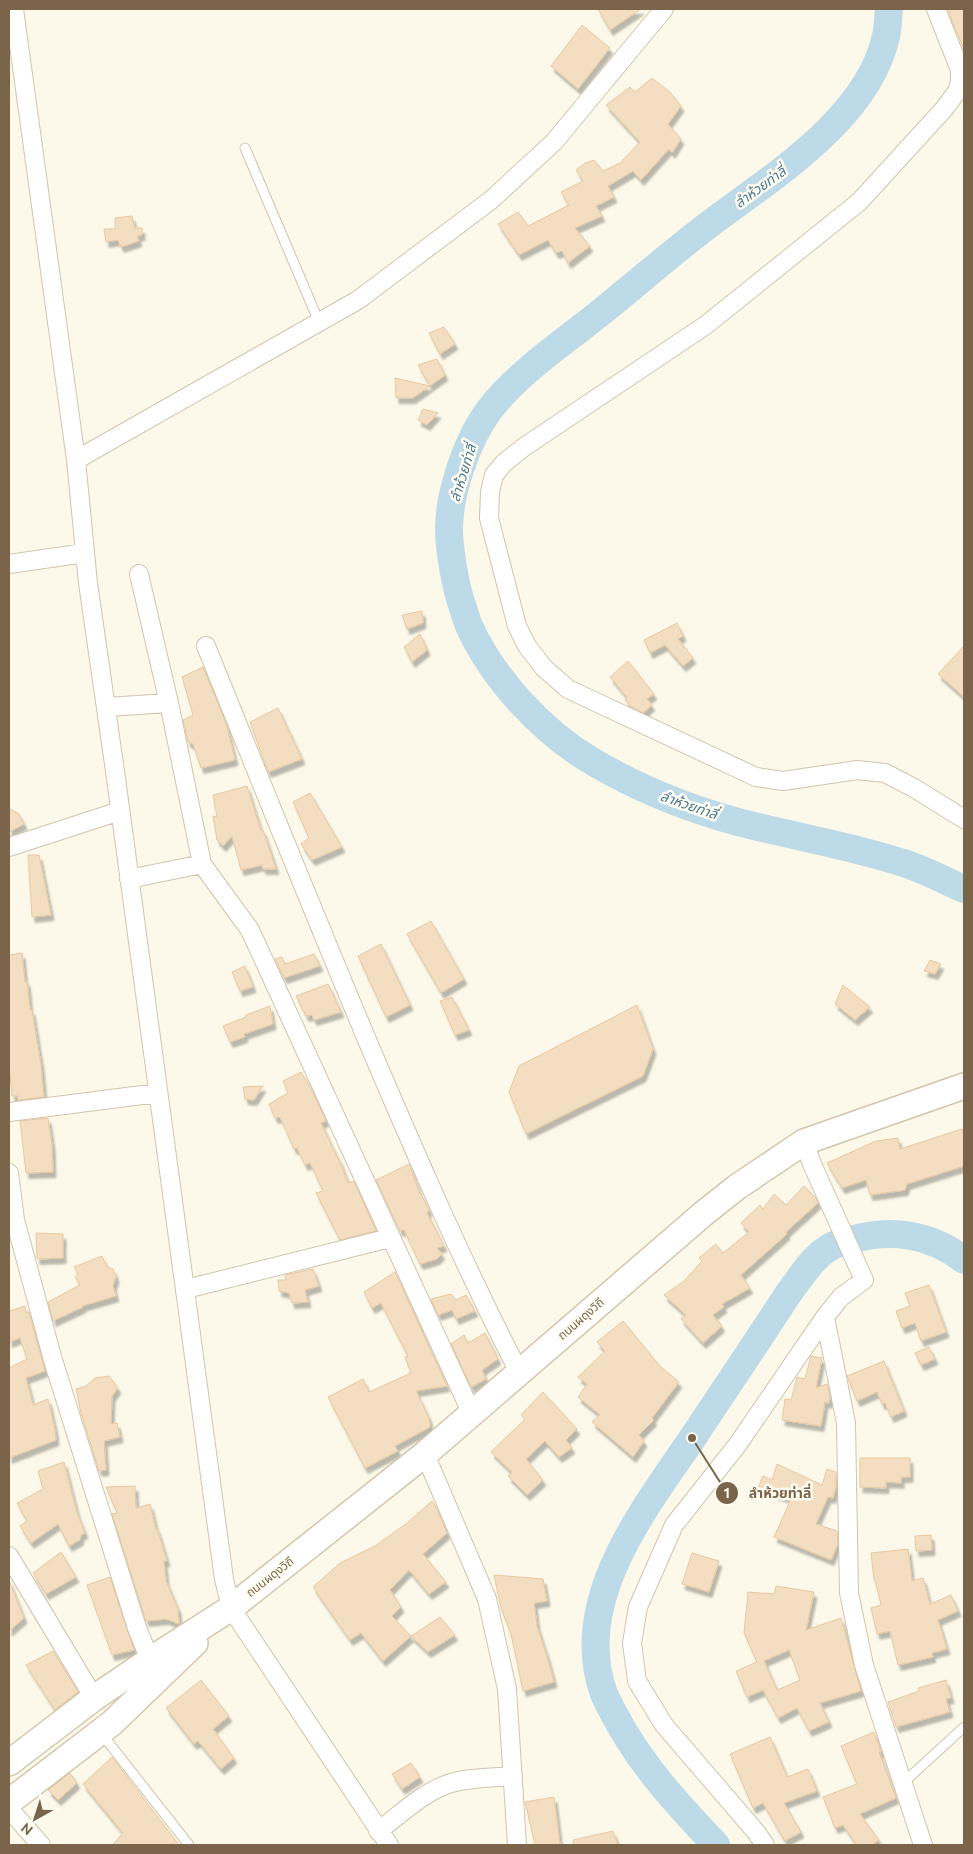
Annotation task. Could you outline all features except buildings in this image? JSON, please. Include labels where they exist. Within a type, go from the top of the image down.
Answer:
[{"type":"main road","name":"ถนนผดุงวิถี","points":[[231,1608],[424,1454],[703,1214],[737,1187],[808,1153],[860,1121],[964,1086]]},
{"type":"main road","points":[[9,1763],[94,1698],[231,1608]]},
{"type":"main road","points":[[9,1802],[101,1732],[154,1684],[231,1608]]},
{"type":"street","points":[[14,9],[76,460],[85,553],[224,1579],[231,1608],[388,1845]]},
{"type":"street","points":[[76,460],[358,300],[491,200],[554,142],[664,9]]},
{"type":"street","points":[[936,9],[960,70],[958,90],[944,109],[859,202],[706,326],[524,447],[504,463],[494,475],[490,492],[489,518],[517,626],[527,646],[544,668],[568,689],[756,776],[783,781],[857,770],[885,773],[914,788],[964,819]]},
{"type":"street","points":[[9,564],[85,553]]},
{"type":"street","points":[[139,574],[169,703],[202,864],[250,930],[472,1414]]},
{"type":"street","points":[[206,646],[300,882],[412,1146],[485,1306],[519,1372]]},
{"type":"street","points":[[106,707],[169,703]]},
{"type":"street","points":[[9,847],[120,811]]},
{"type":"street","points":[[130,879],[202,864]]},
{"type":"street","points":[[9,1112],[158,1093]]},
{"type":"street","points":[[765,1845],[664,1724],[637,1680],[632,1643],[638,1607],[674,1525],[738,1444],[825,1317],[841,1297],[864,1280],[808,1153]]},
{"type":"street","points":[[9,1173],[15,1220],[53,1360],[137,1628],[150,1660]]},
{"type":"street","points":[[186,1289],[390,1238]]},
{"type":"street","points":[[825,1317],[846,1423],[849,1593],[864,1665],[923,1845]]},
{"type":"street","points":[[424,1454],[487,1599],[507,1689],[517,1845]]},
{"type":"street","points":[[9,1556],[94,1698]]},
{"type":"street","points":[[378,1831],[427,1794],[449,1784],[513,1776]]},
{"type":"street","points":[[9,1809],[42,1845]]},
{"type":"lane","points":[[245,148],[319,322]]},
{"type":"lane","points":[[903,1783],[963,1728]]},
{"type":"lane","points":[[101,1732],[188,1845]]},
{"type":"waterway","name":"ลำห้วยท่าลี่","points":[[889,9],[886,36],[876,65],[861,91],[842,116],[794,161],[689,240],[542,358],[515,382],[490,409],[474,436],[460,468],[452,502],[449,533],[453,568],[459,594],[469,625],[480,647],[492,666],[521,703],[572,748],[626,780],[681,804],[738,822],[880,856],[916,867],[964,889]]},
{"type":"waterway","name":"ลำห้วยท่าลี่","points":[[716,1845],[648,1767],[624,1732],[604,1694],[596,1659],[597,1625],[605,1590],[618,1557],[654,1494],[788,1294],[819,1255],[839,1243],[866,1236],[896,1234],[924,1239],[938,1244],[964,1260]]},
{"type":"place","name":"ลำห้วยท่าลี่","points":[[692,1438]]}]
